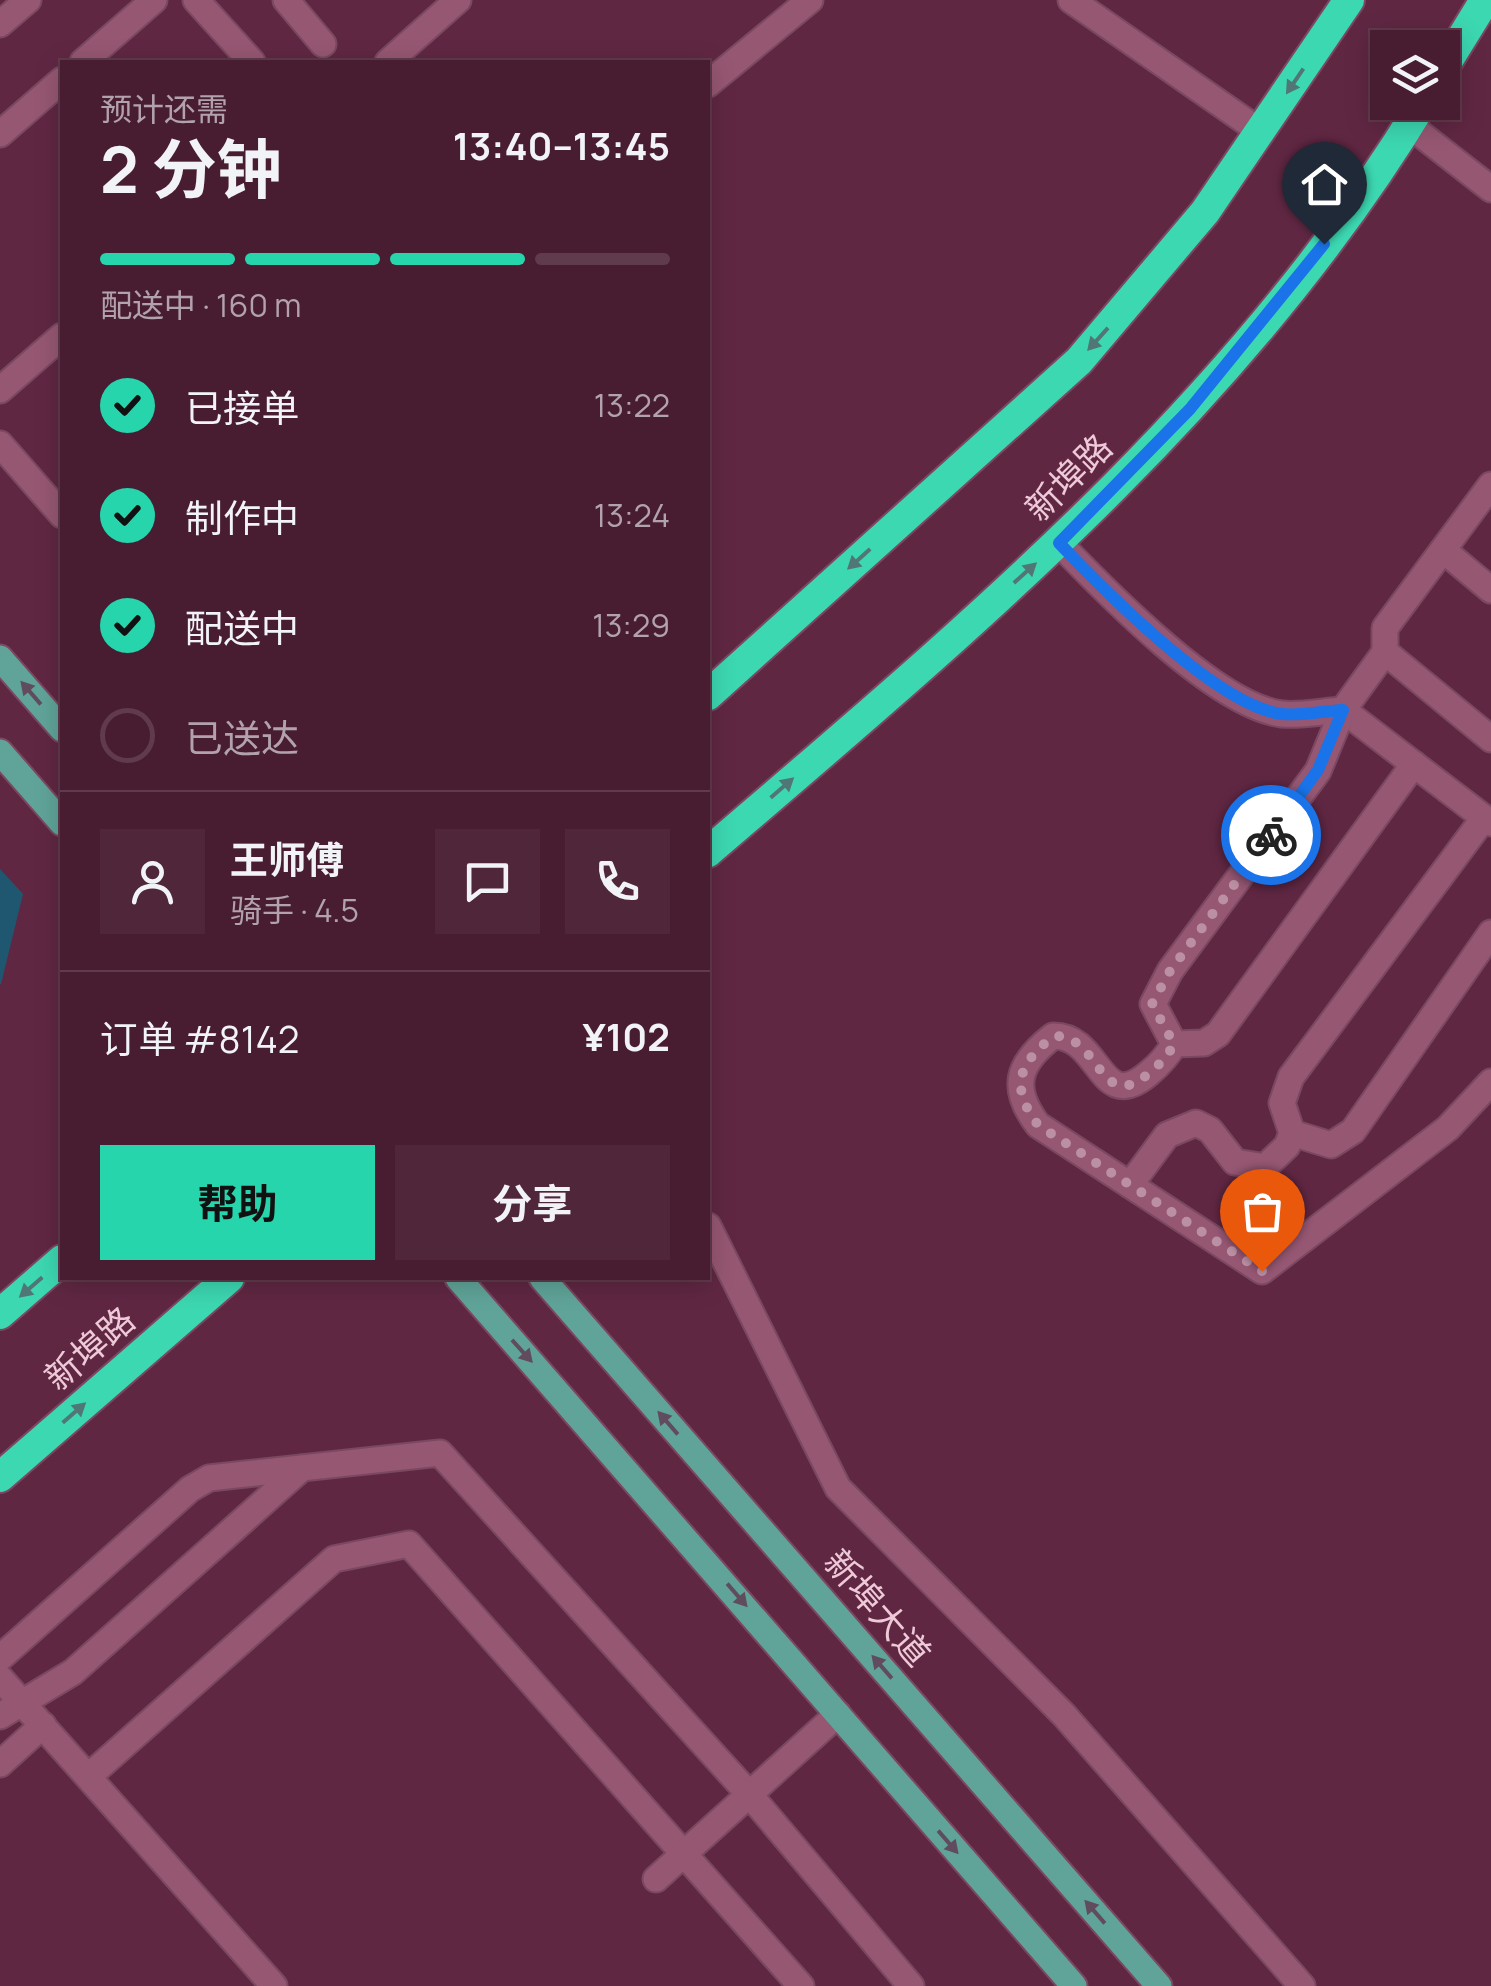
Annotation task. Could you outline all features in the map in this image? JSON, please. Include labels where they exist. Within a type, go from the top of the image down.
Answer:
[{"type":"highway","points":[[710,692],[1079,360],[1205,212],[1349,0]]},
{"type":"highway","points":[[1460,41],[1485,0]]},
{"type":"highway","name":"新埠路","points":[[710,850],[1059,543],[1190,409],[1302,274],[1412,120]]},
{"type":"highway","points":[[0,1314],[60,1262]]},
{"type":"highway","name":"新埠路","points":[[0,1477],[226,1280]]},
{"type":"main road","points":[[0,658],[60,726]]},
{"type":"main road","points":[[0,752],[60,821]]},
{"type":"main road","points":[[460,1280],[1074,1986]]},
{"type":"main road","name":"新埠大道","points":[[544,1280],[1159,1986]]},
{"type":"street","points":[[0,24],[28,0]]},
{"type":"street","points":[[84,60],[154,0]]},
{"type":"street","points":[[196,0],[250,60]]},
{"type":"street","points":[[286,0],[323,44]]},
{"type":"street","points":[[390,60],[458,0]]},
{"type":"street","points":[[710,82],[810,0]]},
{"type":"street","points":[[1071,0],[1261,132]]},
{"type":"street","points":[[0,134],[60,82]]},
{"type":"street","points":[[1422,120],[1491,190]]},
{"type":"street","points":[[0,390],[60,338]]},
{"type":"street","points":[[0,444],[60,513]]},
{"type":"street","points":[[1174,1044],[1152,1004],[1170,971],[1318,770],[1343,710],[1385,652],[1385,628],[1491,485]]},
{"type":"street","points":[[1059,543],[1131,615],[1234,694],[1280,714],[1343,710],[1487,821],[1290,1077],[1282,1103],[1292,1134]]},
{"type":"street","points":[[1442,550],[1491,590]]},
{"type":"street","points":[[1385,652],[1491,739]]},
{"type":"street","points":[[1174,1044],[1204,1044],[1218,1034],[1414,764]]},
{"type":"street","points":[[1292,1134],[1331,1145],[1354,1131],[1491,932]]},
{"type":"street","points":[[1174,1044],[1166,1059],[1134,1086],[1110,1082],[1082,1044],[1070,1036],[1054,1036],[1024,1065],[1022,1104],[1038,1125],[1262,1271],[1448,1128],[1491,1082]]},
{"type":"street","points":[[1130,1185],[1158,1146],[1182,1126],[1196,1123],[1210,1130],[1235,1162],[1251,1166],[1265,1166],[1278,1156],[1292,1134]]},
{"type":"street","points":[[710,1230],[838,1488],[1064,1716],[1302,1986]]},
{"type":"street","points":[[0,1658],[190,1489],[209,1478],[440,1453],[749,1794],[910,1986]]},
{"type":"street","points":[[0,1716],[73,1672],[302,1468]]},
{"type":"street","points":[[88,1776],[334,1559],[409,1544],[686,1852],[800,1986]]},
{"type":"street","points":[[0,1678],[274,1986]]},
{"type":"street","points":[[656,1879],[838,1714]]},
{"type":"street","points":[[0,1764],[43,1725]]},
{"type":"building","points":[[0,869],[23,894],[1,984],[0,984]]},
{"type":"way so far","points":[[1262,1271],[1038,1125],[1022,1104],[1020,1085],[1024,1065],[1054,1036],[1070,1036],[1082,1044],[1101,1073],[1123,1087],[1134,1086],[1166,1059],[1174,1044],[1152,1004],[1170,971],[1271,835]]},
{"type":"route","points":[[1271,835],[1318,770],[1343,710],[1280,714],[1234,694],[1131,615],[1059,543],[1190,409],[1324,244]]}]
